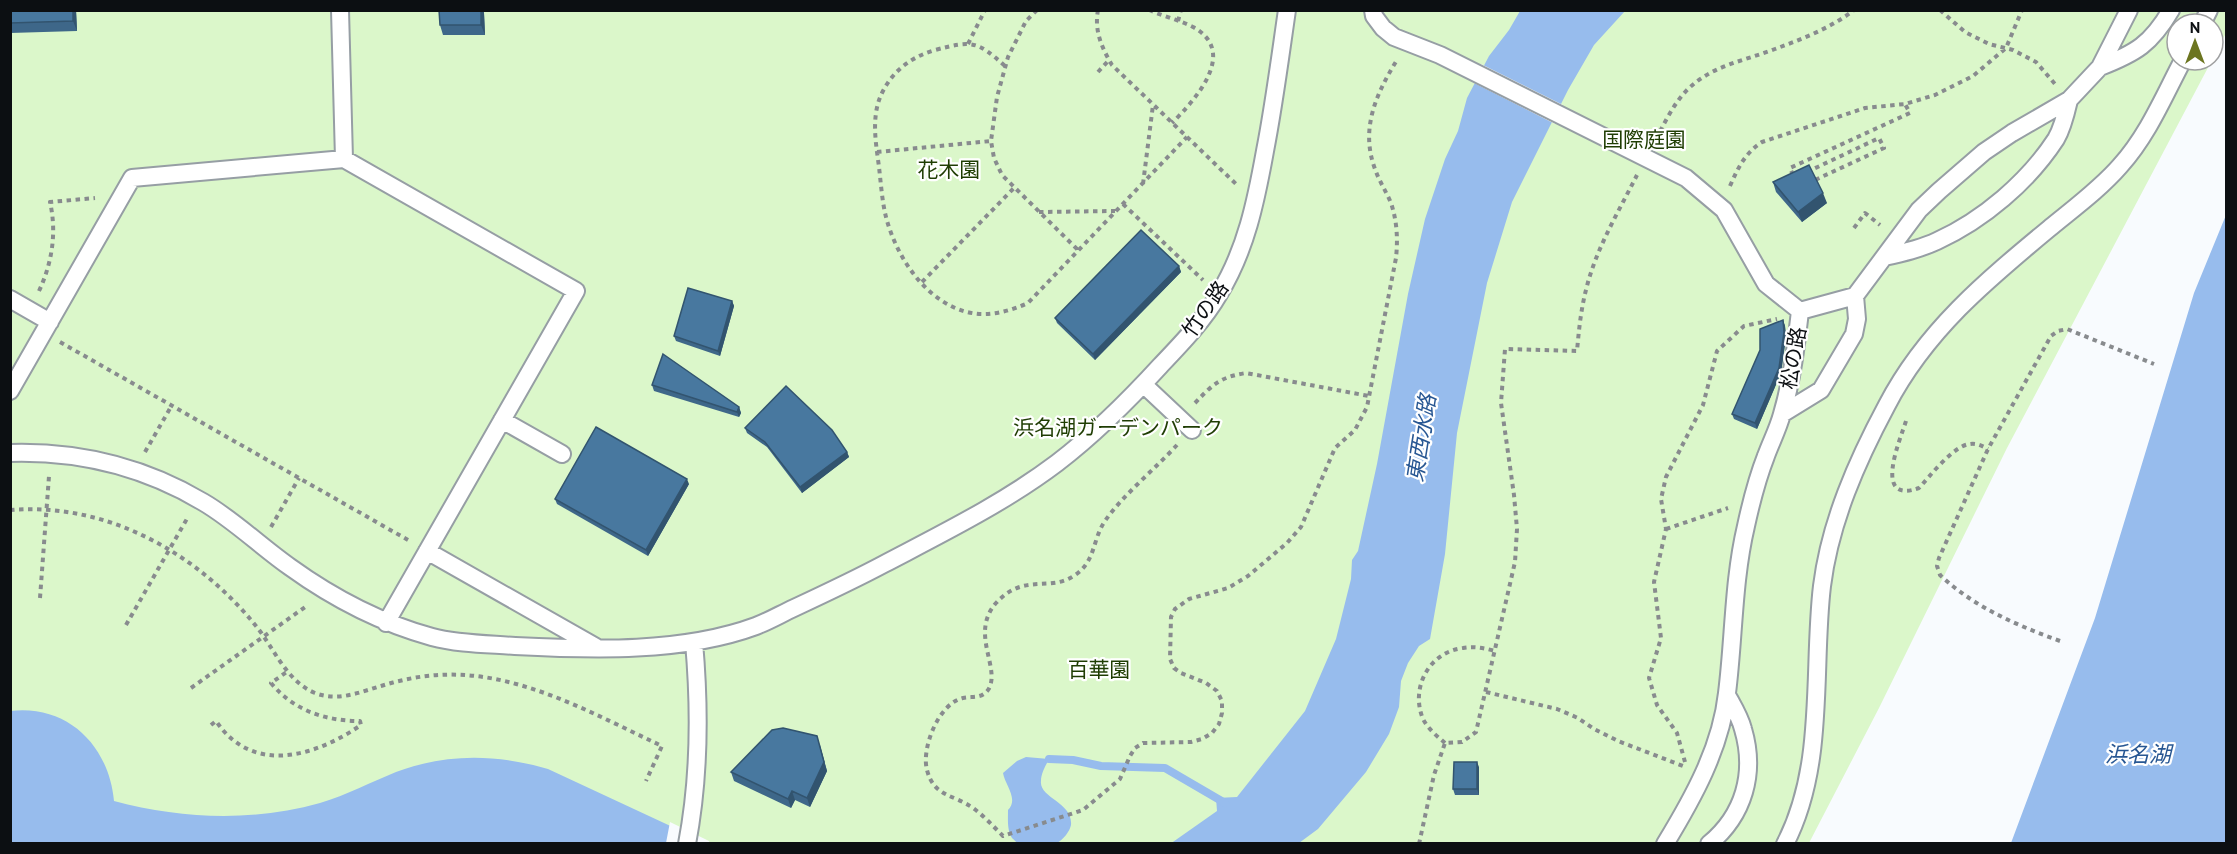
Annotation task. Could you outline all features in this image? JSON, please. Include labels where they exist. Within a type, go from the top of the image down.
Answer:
[{"type":"lane","points":[[340,10],[344,159]]},
{"type":"lane","name":"竹の路","points":[[10,453],[51,454],[105,462],[135,470],[171,485],[198,499],[231,521],[292,569],[328,591],[386,623],[438,639],[552,648],[597,647],[694,642],[755,626],[852,580],[973,517],[1057,463],[1111,417],[1187,337],[1219,296],[1241,250],[1256,203],[1274,103],[1287,10]]},
{"type":"lane","points":[[1373,10],[1374,16],[1383,28],[1407,44],[1440,55],[1686,178],[1720,206],[1766,284],[1800,311]]},
{"type":"lane","points":[[1782,414],[1821,390],[1854,334],[1857,319],[1855,296],[1920,210],[1961,171],[2012,133],[2069,100],[2100,67],[2129,10]]},
{"type":"lane","points":[[2100,67],[2129,56],[2147,43],[2161,27],[2171,10]]},
{"type":"lane","points":[[1785,843],[1799,810],[1811,752],[1822,588],[1830,540],[1842,502],[1891,398],[1912,364],[1933,337],[1972,294],[2119,168],[2140,143],[2177,72]]},
{"type":"lane","points":[[1884,257],[1914,250],[1937,241],[1975,219],[2007,195],[2027,175],[2056,138],[2064,122],[2069,100]]},
{"type":"lane","points":[[10,391],[132,178],[344,159],[576,291],[386,623]]},
{"type":"lane","name":"松の路","points":[[1665,843],[1704,774],[1721,726],[1727,695],[1739,564],[1749,513],[1765,458],[1782,414],[1794,364],[1800,311],[1855,296]]},
{"type":"lane","points":[[10,299],[28,309],[47,327]]},
{"type":"lane","points":[[1143,384],[1186,425]]},
{"type":"lane","points":[[502,420],[562,454]]},
{"type":"lane","points":[[427,551],[597,647]]},
{"type":"lane","points":[[687,843],[694,809],[698,752],[694,642]]},
{"type":"lane","points":[[1709,843],[1723,832],[1739,809],[1748,782],[1749,755],[1745,736],[1727,695]]},
{"type":"path","points":[[968,44],[985,10]]},
{"type":"path","points":[[1037,10],[1026,21],[1005,66],[997,97],[991,141],[994,158],[1002,175],[1078,250]]},
{"type":"path","points":[[1098,10],[1098,34],[1109,60],[1256,203]]},
{"type":"path","points":[[1149,10],[1193,27],[1203,34],[1210,45],[1213,56],[1212,68],[1200,93],[1172,123]]},
{"type":"path","points":[[1178,21],[1181,10]]},
{"type":"path","points":[[1496,651],[1476,647],[1453,650],[1433,662],[1424,675],[1419,690],[1419,706],[1424,721],[1445,743],[1462,741],[1476,732],[1496,651],[1515,562],[1517,529],[1501,403],[1505,349],[1577,351],[1582,306],[1598,252],[1671,111],[1687,89],[1709,73],[1733,61],[1773,50],[1812,34],[1854,10]]},
{"type":"path","points":[[1940,10],[1965,32],[2036,62],[2069,100]]},
{"type":"path","points":[[1720,206],[1742,161],[1751,149],[1762,142],[1865,108],[1905,104],[1935,95],[1973,76],[2006,48],[2022,10]]},
{"type":"path","points":[[1005,66],[981,46],[968,44],[920,54],[890,79],[880,96],[875,115],[877,152],[886,217],[902,256],[934,295],[963,311],[996,314],[1028,303],[1187,138]]},
{"type":"path","points":[[1370,396],[1246,373],[1229,376],[1214,383],[1186,425],[1104,522],[1095,550],[1087,565],[1074,576],[1058,583],[1023,585],[1007,593],[995,605],[987,620],[984,638],[992,682],[986,692],[976,698],[962,698],[950,705],[939,718],[926,750],[926,766],[931,782],[941,793],[982,814],[1003,836],[1083,810],[1120,779],[1135,748],[1143,743],[1191,742],[1212,733],[1219,724],[1222,713],[1217,691],[1206,683],[1181,674],[1174,668],[1170,659],[1171,617],[1181,603],[1228,588],[1248,576],[1287,543],[1300,527],[1310,508],[1316,488],[1335,448],[1355,430],[1367,407],[1370,396],[1396,258],[1398,239],[1396,220],[1370,152],[1371,117],[1383,83],[1407,44]]},
{"type":"path","points":[[1098,72],[1109,60]]},
{"type":"path","points":[[1143,184],[1153,104]]},
{"type":"path","points":[[1794,178],[1790,168],[1910,112],[1905,104]]},
{"type":"path","points":[[1805,173],[1879,138],[1884,148],[1815,180]]},
{"type":"path","points":[[877,152],[991,141]]},
{"type":"path","points":[[922,283],[1014,188]]},
{"type":"path","points":[[28,309],[39,292],[50,262],[54,229],[50,202],[122,195]]},
{"type":"path","points":[[1123,204],[1219,296]]},
{"type":"path","points":[[1038,212],[1117,210]]},
{"type":"path","points":[[1854,228],[1865,213],[1887,229]]},
{"type":"path","points":[[1486,692],[1557,709],[1618,741],[1686,767],[1677,733],[1657,705],[1649,678],[1661,638],[1654,582],[1666,529],[1661,499],[1666,477],[1703,405],[1717,351],[1744,326],[1770,322],[1800,311]]},
{"type":"path","points":[[47,327],[172,405],[427,551]]},
{"type":"path","points":[[2060,641],[1989,611],[1940,575],[1937,566],[1939,558],[1988,449],[2050,336],[2067,329],[2154,364]]},
{"type":"path","points":[[1891,398],[1910,409],[1890,474],[1893,483],[1900,489],[1910,491],[1919,488],[1959,447],[1979,444],[1988,449]]},
{"type":"path","points":[[135,470],[172,405]]},
{"type":"path","points":[[40,598],[51,454]]},
{"type":"path","points":[[261,545],[299,478]]},
{"type":"path","points":[[126,625],[198,499]]},
{"type":"path","points":[[1666,529],[1687,520],[1713,514],[1726,507],[1749,513]]},
{"type":"path","points":[[10,510],[46,510],[87,516],[153,539],[170,549],[183,557],[236,602],[296,681],[315,693],[336,697],[356,695],[410,678],[440,674],[512,682],[587,710],[662,747],[646,780]]},
{"type":"path","points":[[191,688],[328,591]]},
{"type":"path","points":[[211,725],[216,721],[227,735],[246,748],[268,755],[291,756],[320,747],[361,725],[360,721],[340,721],[313,714],[289,700],[271,682],[288,671]]},
{"type":"path","points":[[1419,843],[1434,775],[1445,743]]},
{"type":"green space","name":"浜名湖ガーデンパーク","points":[[11,11],[2226,11],[2225,35],[2225,12],[2165,12],[2165,72],[2206,72],[2007,448],[1879,708],[1809,843],[11,843]]},
{"type":"water","name":"東西水路","points":[[1520,11],[1625,11],[1594,45],[1568,90],[1512,202],[1487,283],[1457,433],[1445,554],[1430,639],[1419,646],[1408,663],[1401,681],[1399,707],[1389,734],[1366,772],[1318,829],[1299,843],[1170,844],[1217,811],[1216,798],[1237,797],[1305,711],[1336,639],[1351,579],[1352,560],[1358,551],[1377,464],[1408,294],[1425,219],[1445,159],[1458,131],[1467,98],[1489,56]]},
{"type":"water","name":"浜名湖","points":[[2226,215],[2226,843],[2011,843],[2095,618],[2194,293]]},
{"type":"water","points":[[10,711],[50,714],[67,722],[82,733],[104,763],[114,801],[165,812],[217,816],[294,809],[330,800],[396,772],[434,761],[491,758],[548,769],[707,843],[11,843]]},
{"type":"water","points":[[1026,757],[1049,759],[1042,775],[1042,787],[1062,805],[1070,817],[1069,830],[1057,843],[1019,844],[1010,835],[1008,810],[1012,797],[1003,773],[1017,761]]},
{"type":"pier","points":[[1481,64],[1563,105],[1555,124],[1472,82]]},
{"type":"pier","points":[[670,822],[709,841],[710,844],[666,843]]},
{"type":"building","points":[[10,10],[73,10],[73,21],[10,23]]},
{"type":"building","points":[[439,10],[481,10],[481,25],[440,25]]},
{"type":"building","points":[[1809,165],[1823,193],[1798,212],[1773,182]]},
{"type":"building","points":[[1141,230],[1179,266],[1093,354],[1055,318]]},
{"type":"building","points":[[688,288],[732,301],[718,351],[674,336]]},
{"type":"building","points":[[1783,320],[1784,332],[1779,368],[1755,423],[1732,414],[1760,350],[1760,329]]},
{"type":"building","points":[[663,354],[739,407],[737,412],[652,385]]},
{"type":"building","points":[[786,386],[832,430],[847,452],[800,487],[765,442],[745,428]]},
{"type":"building","points":[[596,427],[687,479],[646,550],[555,499]]},
{"type":"building","points":[[783,728],[817,736],[824,762],[807,798],[792,791],[788,799],[731,772],[772,730]]},
{"type":"building","points":[[1454,762],[1477,762],[1477,789],[1453,789]]},
{"type":"waterway","points":[[1049,759],[1073,760],[1101,766],[1165,768],[1225,803]]},
{"type":"park label","name":"国際庭園","points":[[1644,139]]},
{"type":"park label","name":"花木園","points":[[949,169]]},
{"type":"park label","name":"百華園","points":[[1099,669]]}]
